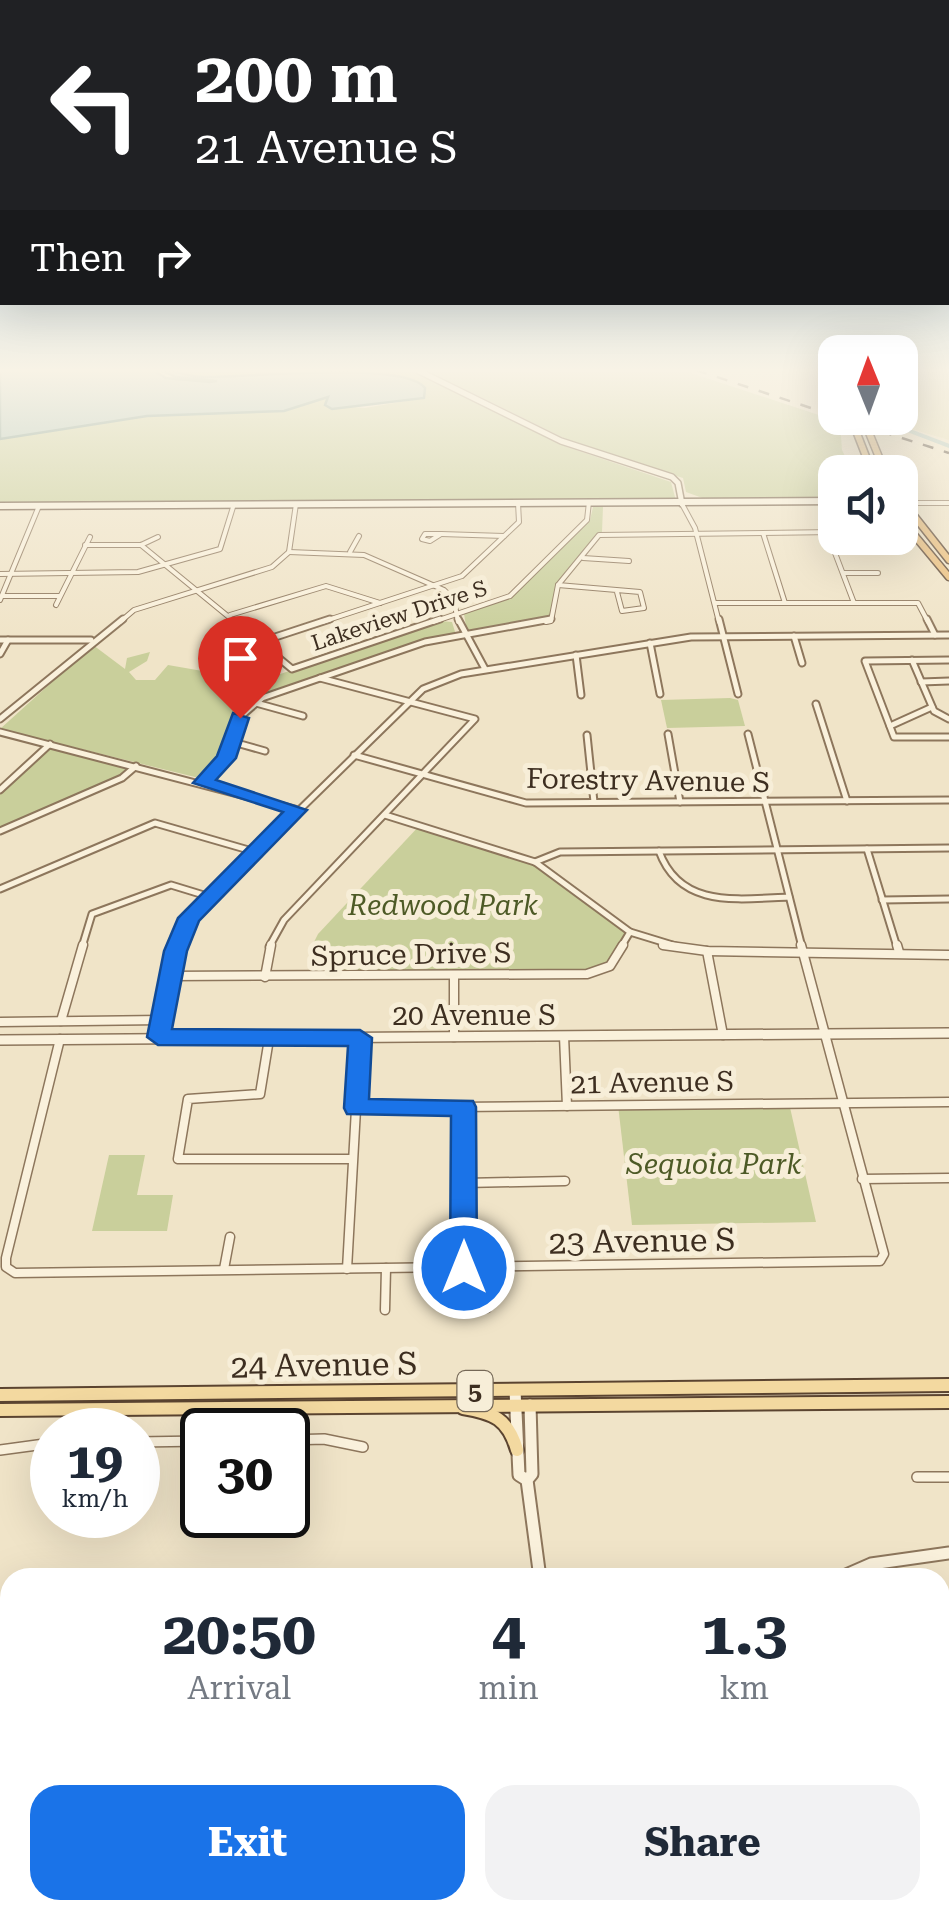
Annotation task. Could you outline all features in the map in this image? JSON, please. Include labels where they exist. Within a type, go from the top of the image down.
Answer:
[{"type":"highway","points":[[918,522],[949,560]]},
{"type":"highway","points":[[918,540],[949,577]]},
{"type":"main road","points":[[681,500],[818,502]]},
{"type":"main road","points":[[0,507],[818,502]]},
{"type":"main road","name":"24 Avenue S","points":[[0,1410],[440,1404],[530,1396],[949,1385]]},
{"type":"main road","name":"24 Avenue S","points":[[0,1395],[515,1397]]},
{"type":"main road","name":"24 Avenue S","points":[[530,1396],[949,1402]]},
{"type":"main road","points":[[440,1404],[505,1419],[511,1425],[517,1450]]},
{"type":"street","points":[[617,460],[672,477],[697,533],[738,694]]},
{"type":"street","points":[[918,501],[949,503]]},
{"type":"street","points":[[141,545],[260,642],[462,576],[520,520],[518,504]]},
{"type":"street","name":"Lakeview Drive S","points":[[260,642],[292,669],[510,596],[587,520],[589,504]]},
{"type":"street","points":[[0,719],[92,640],[134,610],[272,567],[289,552],[296,505]]},
{"type":"street","points":[[0,574],[138,572],[164,565],[224,546],[234,506]]},
{"type":"street","points":[[39,507],[1,598],[64,596],[83,545],[90,537]]},
{"type":"street","points":[[763,532],[785,603]]},
{"type":"street","points":[[203,783],[226,758],[240,718],[255,703],[425,642],[551,620],[558,585],[604,534],[818,532]]},
{"type":"street","points":[[442,534],[506,536]]},
{"type":"street","points":[[350,552],[359,536]]},
{"type":"street","points":[[83,545],[141,545],[158,538]]},
{"type":"street","points":[[289,552],[350,552],[435,586],[454,600],[463,635],[485,670]]},
{"type":"street","points":[[838,555],[854,603]]},
{"type":"street","points":[[583,558],[629,561]]},
{"type":"street","points":[[844,574],[878,573]]},
{"type":"street","points":[[558,585],[640,592],[645,607],[622,611],[617,592]]},
{"type":"street","points":[[228,616],[326,586],[380,603]]},
{"type":"street","points":[[56,605],[59,596]]},
{"type":"street","points":[[715,604],[922,604],[935,635]]},
{"type":"street","points":[[158,1037],[181,935],[207,896],[408,700],[448,678],[650,644],[723,637],[949,635]]},
{"type":"street","points":[[794,636],[802,663]]},
{"type":"street","points":[[0,640],[92,640]]},
{"type":"street","points":[[0,654],[8,640]]},
{"type":"street","points":[[650,644],[660,694]]},
{"type":"street","points":[[576,656],[582,695]]},
{"type":"street","points":[[949,660],[865,660],[894,737],[949,737]]},
{"type":"street","points":[[912,660],[932,707],[949,720]]},
{"type":"street","points":[[264,977],[269,948],[284,920],[475,719],[319,677]]},
{"type":"street","points":[[921,682],[949,682]]},
{"type":"street","points":[[255,703],[303,716]]},
{"type":"street","points":[[816,704],[847,801]]},
{"type":"street","points":[[890,726],[932,707]]},
{"type":"street","points":[[0,732],[137,764],[296,810]]},
{"type":"street","points":[[668,734],[680,802]]},
{"type":"street","points":[[748,734],[862,1178],[949,1178]]},
{"type":"street","points":[[587,735],[594,802]]},
{"type":"street","points":[[232,742],[265,751]]},
{"type":"street","points":[[0,790],[50,744]]},
{"type":"street","name":"Forestry Avenue S","points":[[353,755],[526,803],[949,800]]},
{"type":"street","points":[[0,832],[122,778],[137,764]]},
{"type":"street","points":[[385,814],[535,862],[630,932],[664,945],[707,951],[949,954]]},
{"type":"street","points":[[0,890],[155,823],[253,852]]},
{"type":"street","points":[[535,862],[560,852],[949,848]]},
{"type":"street","points":[[866,849],[899,952]]},
{"type":"street","points":[[660,851],[663,869],[692,894],[789,898]]},
{"type":"street","points":[[61,1021],[92,914],[170,885],[207,896]]},
{"type":"street","points":[[882,900],[949,899]]},
{"type":"street","name":"Spruce Drive S","points":[[170,976],[596,973],[610,966],[630,932]]},
{"type":"street","points":[[707,951],[723,1035]]},
{"type":"street","points":[[454,976],[454,1037]]},
{"type":"street","points":[[0,1022],[162,1020]]},
{"type":"street","name":"20 Avenue S","points":[[0,1040],[949,1032]]},
{"type":"street","points":[[564,1036],[567,1106]]},
{"type":"street","points":[[347,1268],[360,1038]]},
{"type":"street","name":"23 Avenue S","points":[[60,1039],[6,1258],[9,1270],[880,1261],[884,1254],[862,1178]]},
{"type":"street","points":[[268,1039],[260,1094],[188,1100],[178,1159],[352,1159]]},
{"type":"street","name":"21 Avenue S","points":[[356,1108],[949,1102]]},
{"type":"street","points":[[464,1107],[464,1268]]},
{"type":"street","points":[[464,1183],[565,1181]]},
{"type":"street","points":[[224,1269],[230,1238]]},
{"type":"street","points":[[385,1310],[386,1268]]},
{"type":"street","points":[[485,1268],[487,1308]]},
{"type":"street","points":[[527,1480],[532,1474],[530,1396]]},
{"type":"street","points":[[515,1397],[520,1475],[527,1480],[539,1568]]},
{"type":"street","points":[[310,1439],[363,1447]]},
{"type":"street","points":[[0,1450],[30,1446]]},
{"type":"street","points":[[917,1477],[949,1476]]},
{"type":"street","points":[[862,1568],[949,1552]]},
{"type":"green space","points":[[0,460],[604,460],[671,482],[676,501],[0,504]]},
{"type":"green space","points":[[624,460],[818,460],[818,497],[708,500],[686,492],[683,478]]},
{"type":"green space","points":[[593,507],[603,507],[602,532],[557,583],[550,618],[467,632],[464,614],[514,595],[590,520]]},
{"type":"green space","points":[[441,621],[452,622],[456,635],[423,640],[270,691],[256,700],[238,720],[221,755],[203,779],[0,729],[93,645],[125,669],[127,658],[150,652],[147,661],[129,672],[136,680],[155,680],[168,665],[214,673],[209,680],[262,680]]},
{"type":"green space","points":[[661,700],[738,700],[745,726],[667,728]]},
{"type":"green space","points":[[51,747],[131,766],[119,777],[0,830],[0,793]]},
{"type":"green space","name":"Redwood Park","points":[[420,825],[535,862],[630,932],[605,971],[309,977],[311,948],[318,934]]},
{"type":"green space","name":"Sequoia Park","points":[[789,1103],[816,1222],[632,1225],[618,1105]]},
{"type":"green space","points":[[109,1155],[145,1155],[137,1195],[173,1195],[167,1231],[92,1231]]},
{"type":"route","points":[[240,718],[226,758],[203,783],[296,810],[189,918],[176,951],[158,1037],[360,1038],[356,1108],[464,1107],[464,1268]]}]
